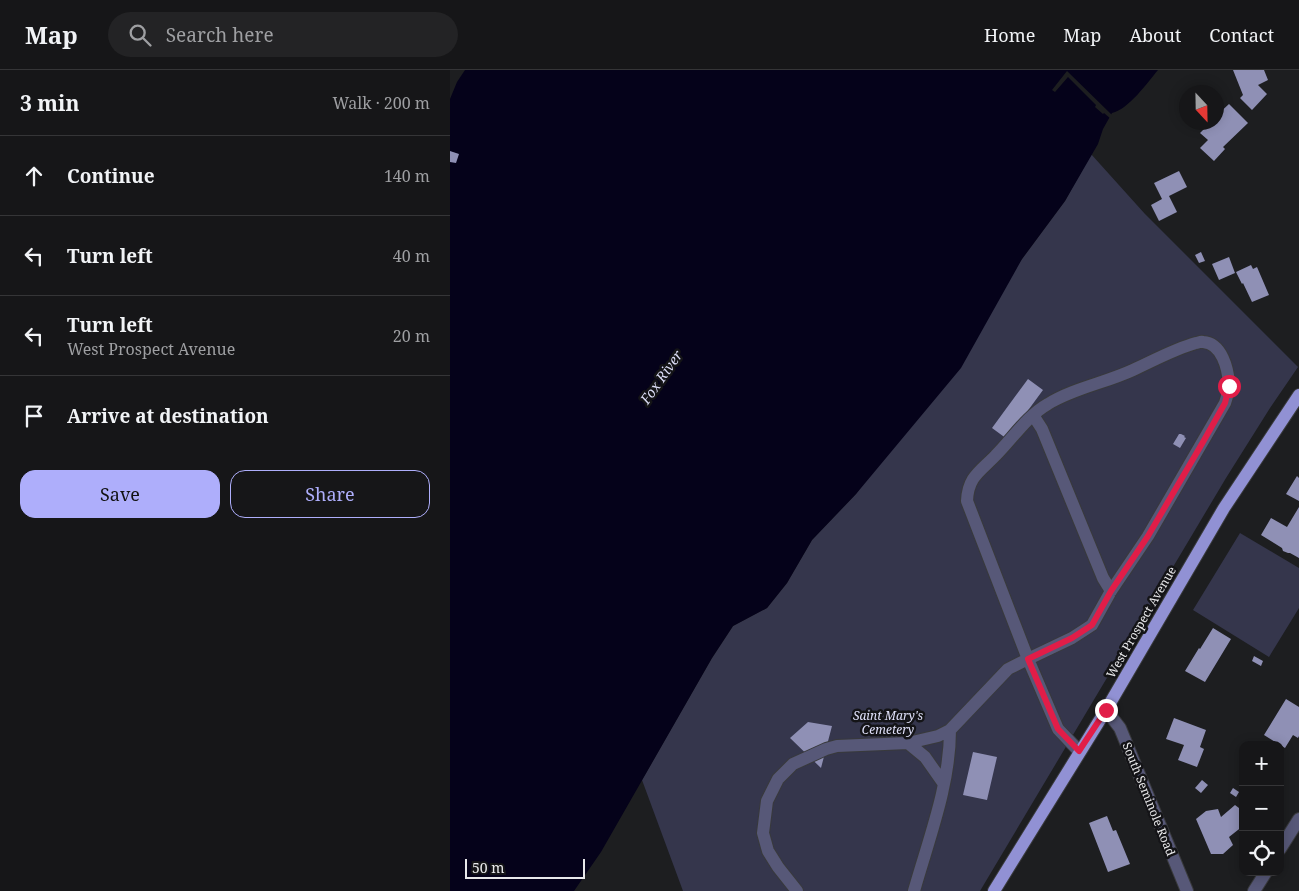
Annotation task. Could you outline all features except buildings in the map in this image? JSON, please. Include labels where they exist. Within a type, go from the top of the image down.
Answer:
[{"type":"main road","name":"West Prospect Avenue","points":[[994,891],[1106,710],[1224,508],[1299,395]]},
{"type":"street","points":[[797,891],[768,851],[763,832],[767,801],[778,779],[793,764],[826,749],[838,746],[908,743],[938,736],[950,730],[1008,668],[1028,659],[1072,638],[1092,625],[1111,591],[1148,536],[1225,403],[1229,386],[1227,368],[1222,356],[1214,346],[1203,342],[1175,350],[1120,376],[1085,387],[1047,404],[1033,415],[975,476],[969,485],[967,501],[1028,659],[1058,729],[1079,751]]},
{"type":"street","points":[[1033,415],[1042,429],[1103,578],[1111,591]]},
{"type":"street","name":"South Seminole Road","points":[[1106,710],[1120,728],[1187,891]]},
{"type":"street","points":[[914,891],[943,792],[950,748],[950,730]]},
{"type":"street","points":[[908,743],[925,757],[944,784]]},
{"type":"street","points":[[1284,843],[1299,819]]},
{"type":"street","points":[[1254,891],[1263,876]]},
{"type":"green space","name":"Saint Mary's Cemetery","points":[[1091,154],[1145,214],[1298,367],[1226,478],[980,891],[683,891],[642,780],[712,658],[733,626],[767,608],[787,583],[812,540],[856,494],[1065,201]]},
{"type":"green space","points":[[1240,533],[1299,568],[1299,608],[1269,657],[1193,610]]},
{"type":"water","name":"Fox River","points":[[465,70],[1158,70],[1131,101],[1118,111],[1112,113],[1103,129],[1098,144],[1065,201],[1022,259],[961,368],[856,494],[812,540],[787,583],[767,608],[733,626],[712,658],[601,852],[574,891],[450,891],[450,99],[457,82]]},
{"type":"pier","points":[[1067,71],[1113,116],[1111,119],[1095,107],[1096,105],[1068,77],[1055,92],[1052,90]]},
{"type":"route","points":[[1106,710],[1079,751],[1058,729],[1028,659],[1072,638],[1092,625],[1111,591],[1148,536],[1203,442],[1225,403],[1229,386]]}]
